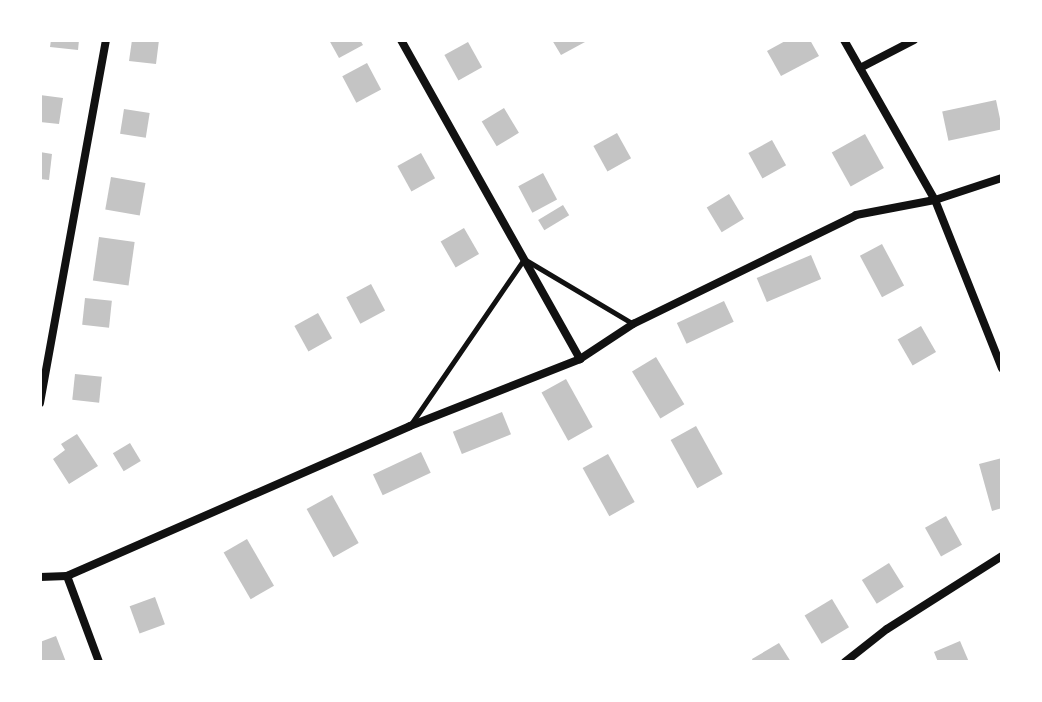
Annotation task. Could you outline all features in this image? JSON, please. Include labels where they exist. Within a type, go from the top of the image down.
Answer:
[{"type":"street","points":[[40,403],[106,40]]},
{"type":"street","points":[[401,40],[580,359]]},
{"type":"street","points":[[844,40],[935,200],[1002,368]]},
{"type":"street","points":[[860,68],[914,40]]},
{"type":"street","points":[[40,577],[67,576],[410,426],[580,359],[633,324],[856,215],[935,200],[1002,178]]},
{"type":"street","points":[[845,662],[887,629],[1002,556]]},
{"type":"street","points":[[67,576],[99,662]]},
{"type":"lane","points":[[410,426],[524,259],[633,324]]},
{"type":"building","points":[[51,40],[79,40],[78,50],[50,47]]},
{"type":"building","points":[[132,40],[159,40],[156,64],[129,61]]},
{"type":"building","points":[[329,40],[360,40],[363,45],[339,58]]},
{"type":"building","points":[[552,40],[584,40],[585,42],[561,55]]},
{"type":"building","points":[[787,40],[810,40],[819,56],[781,76],[767,51]]},
{"type":"building","points":[[468,42],[482,67],[458,80],[444,55]]},
{"type":"building","points":[[367,63],[381,89],[356,103],[342,76]]},
{"type":"building","points":[[40,95],[63,98],[59,124],[40,122]]},
{"type":"building","points":[[996,100],[1002,129],[948,141],[942,111]]},
{"type":"building","points":[[504,108],[519,133],[497,146],[482,121]]},
{"type":"building","points":[[124,109],[150,113],[146,138],[120,134]]},
{"type":"building","points":[[617,133],[631,158],[607,171],[593,146]]},
{"type":"building","points":[[865,134],[884,168],[851,187],[832,152]]},
{"type":"building","points":[[772,140],[786,165],[762,178],[748,153]]},
{"type":"building","points":[[40,152],[52,154],[49,180],[40,179]]},
{"type":"building","points":[[421,153],[435,178],[411,191],[397,166]]},
{"type":"building","points":[[543,173],[557,199],[532,213],[518,186]]},
{"type":"building","points":[[111,177],[145,183],[140,216],[105,209]]},
{"type":"building","points":[[729,194],[744,219],[722,232],[707,207]]},
{"type":"building","points":[[563,205],[569,215],[544,230],[538,220]]},
{"type":"building","points":[[464,228],[479,254],[456,267],[441,242]]},
{"type":"building","points":[[99,237],[135,242],[129,286],[93,281]]},
{"type":"building","points":[[882,244],[904,285],[882,297],[860,256]]},
{"type":"building","points":[[811,255],[821,279],[767,302],[757,278]]},
{"type":"building","points":[[371,284],[385,310],[360,324],[346,297]]},
{"type":"building","points":[[85,298],[112,301],[109,328],[82,325]]},
{"type":"building","points":[[724,301],[734,322],[687,344],[677,323]]},
{"type":"building","points":[[318,313],[332,338],[308,351],[294,326]]},
{"type":"building","points":[[921,326],[936,352],[913,365],[898,340]]},
{"type":"building","points":[[656,357],[684,404],[660,419],[632,371]]},
{"type":"building","points":[[75,374],[102,377],[99,403],[72,400]]},
{"type":"building","points":[[566,379],[593,427],[568,441],[542,393]]},
{"type":"building","points":[[502,412],[511,434],[462,454],[453,432]]},
{"type":"building","points":[[696,426],[723,474],[697,488],[671,440]]},
{"type":"building","points":[[77,434],[98,466],[69,484],[53,459],[65,450],[61,444]]},
{"type":"building","points":[[130,443],[141,461],[124,471],[113,453]]},
{"type":"building","points":[[421,452],[431,473],[383,495],[373,474]]},
{"type":"building","points":[[608,454],[635,502],[609,516],[583,468]]},
{"type":"building","points":[[1002,458],[1002,508],[992,511],[979,464]]},
{"type":"building","points":[[332,495],[359,543],[333,557],[307,509]]},
{"type":"building","points":[[946,516],[962,545],[941,556],[925,528]]},
{"type":"building","points":[[247,539],[274,586],[251,599],[224,552]]},
{"type":"building","points":[[889,563],[904,587],[877,604],[862,580]]},
{"type":"building","points":[[155,597],[165,624],[140,633],[130,606]]},
{"type":"building","points":[[832,599],[849,627],[822,644],[805,615]]},
{"type":"building","points":[[56,636],[66,662],[40,662],[40,642]]},
{"type":"building","points":[[960,641],[969,662],[938,662],[934,652]]},
{"type":"building","points":[[779,643],[791,662],[753,662],[752,659]]}]
